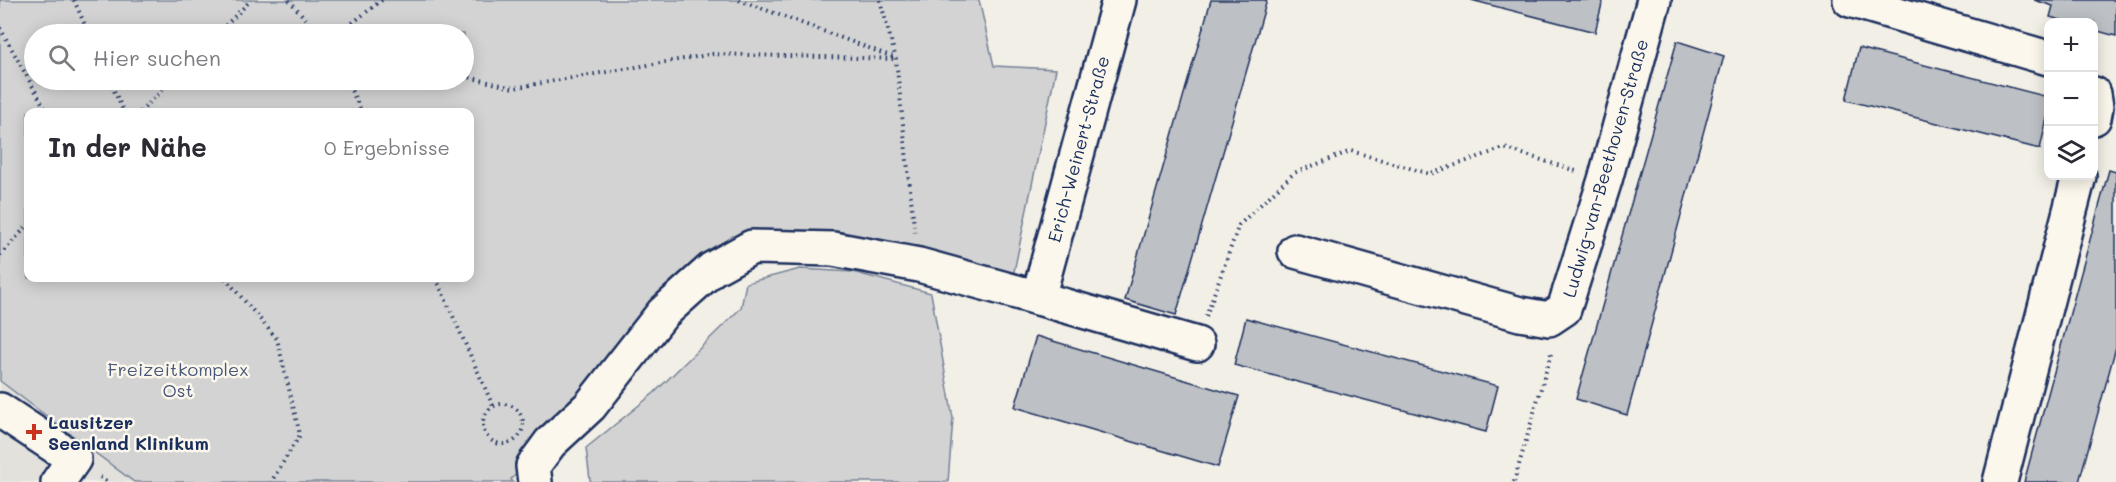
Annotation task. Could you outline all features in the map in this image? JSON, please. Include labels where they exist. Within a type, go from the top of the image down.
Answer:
[{"type":"street","name":"Erich-Weinert-Straße","points":[[1038,298],[1119,0]]},
{"type":"street","name":"Ludwig-van-Beethoven-Straße","points":[[1295,250],[1520,314],[1549,319],[1564,309],[1605,180],[1654,0]]},
{"type":"street","points":[[1850,0],[2044,57]]},
{"type":"street","points":[[2000,482],[2078,180]]},
{"type":"street","points":[[536,482],[533,466],[550,443],[590,406],[663,313],[712,269],[752,247],[833,249],[919,265],[1197,344]]},
{"type":"street","points":[[0,410],[74,459],[58,482]]},
{"type":"path","points":[[74,0],[85,24]]},
{"type":"path","points":[[227,24],[251,0]]},
{"type":"path","points":[[289,0],[310,24]]},
{"type":"path","points":[[352,24],[382,0]]},
{"type":"path","points":[[739,0],[896,58]]},
{"type":"path","points":[[880,0],[896,58],[919,265]]},
{"type":"path","points":[[0,28],[24,71]]},
{"type":"path","points":[[474,78],[513,88],[712,54],[896,58]]},
{"type":"path","points":[[35,90],[45,108]]},
{"type":"path","points":[[114,90],[122,108]]},
{"type":"path","points":[[144,108],[162,90]]},
{"type":"path","points":[[351,90],[360,108]]},
{"type":"path","points":[[1197,344],[1239,225],[1294,173],[1351,151],[1430,174],[1504,148],[1605,180]]},
{"type":"path","points":[[0,255],[24,229]]},
{"type":"path","points":[[228,282],[277,339],[300,435],[271,482]]},
{"type":"path","points":[[438,282],[493,406]]},
{"type":"path","points":[[1514,482],[1564,309]]},
{"type":"path","points":[[507,404],[522,416],[523,429],[513,443],[498,444],[486,436],[484,416],[493,406],[507,404]]},
{"type":"shaded area","name":"Lausitzer Seenland Klinikum","points":[[0,381],[134,482],[0,482]]},
{"type":"green space","name":"Freizeitkomplex Ost","points":[[0,0],[979,0],[994,66],[1056,69],[1010,291],[752,247],[511,479],[513,482],[134,482],[0,381]]},
{"type":"green space","points":[[800,269],[853,272],[931,293],[953,418],[948,482],[592,482],[586,448],[654,393],[741,308],[746,283]]},
{"type":"building","points":[[1211,0],[1267,0],[1176,315],[1125,300]]},
{"type":"building","points":[[1471,0],[1603,0],[1595,32]]},
{"type":"building","points":[[2034,0],[2116,0],[2116,36],[2098,31],[2098,18],[2050,17],[2053,6]]},
{"type":"building","points":[[1677,41],[1724,56],[1627,415],[1576,399]]},
{"type":"building","points":[[1859,48],[2044,96],[2044,132],[2040,149],[1846,100]]},
{"type":"building","points":[[2109,170],[2116,172],[2116,347],[2079,482],[2024,482]]},
{"type":"building","points":[[1246,318],[1498,386],[1486,432],[1234,365]]},
{"type":"building","points":[[1036,336],[1239,396],[1218,467],[1015,407]]},
{"type":"place","name":"Lausitzer Seenland Klinikum","points":[[34,432]]}]
